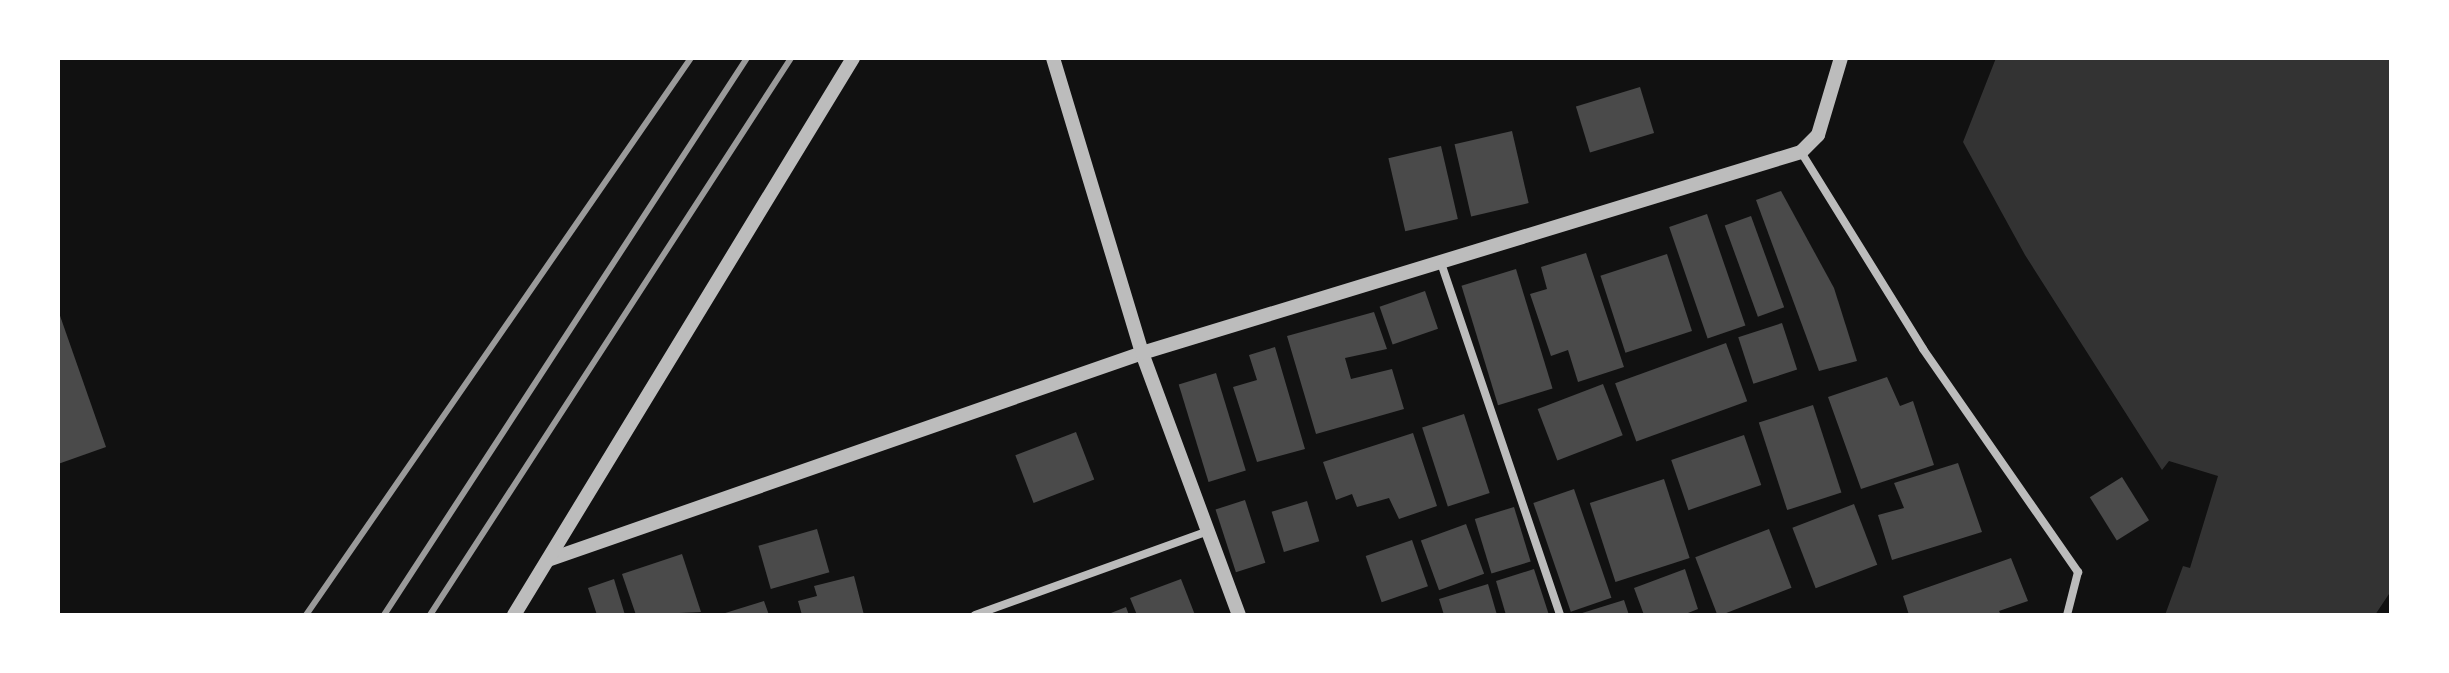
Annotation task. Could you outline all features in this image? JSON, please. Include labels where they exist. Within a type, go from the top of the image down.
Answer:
[{"type":"street","points":[[520,612],[548,560],[853,58]]},
{"type":"street","points":[[1053,58],[1142,353],[1239,615]]},
{"type":"street","points":[[548,560],[1142,353],[1801,152],[1818,135],[1841,58]]},
{"type":"street","points":[[1801,152],[1923,349],[2078,572],[2067,615]]},
{"type":"street","points":[[1440,260],[1560,615]]},
{"type":"street","points":[[975,615],[1208,531]]},
{"type":"shaded area","points":[[1996,58],[2391,58],[2391,591],[2375,615],[2165,615],[2183,566],[2190,568],[2218,476],[2169,461],[2162,470],[2025,255],[1963,142]]},
{"type":"building","points":[[1640,87],[1654,133],[1590,152],[1576,107]]},
{"type":"building","points":[[1512,131],[1529,203],[1471,216],[1455,144]]},
{"type":"building","points":[[1441,146],[1458,219],[1405,231],[1388,158]]},
{"type":"building","points":[[1781,191],[1834,288],[1857,361],[1819,371],[1756,200]]},
{"type":"building","points":[[1707,214],[1745,326],[1708,339],[1669,227]]},
{"type":"building","points":[[1751,216],[1784,307],[1758,317],[1725,226]]},
{"type":"building","points":[[1586,253],[1624,367],[1578,382],[1568,350],[1551,356],[1530,294],[1547,289],[1541,267]]},
{"type":"building","points":[[1667,254],[1692,331],[1625,353],[1600,276]]},
{"type":"building","points":[[1516,269],[1553,389],[1498,405],[1461,286]]},
{"type":"building","points":[[1425,291],[1438,329],[1393,344],[1380,307]]},
{"type":"building","points":[[58,310],[106,447],[58,464]]},
{"type":"building","points":[[1374,312],[1387,349],[1345,358],[1351,379],[1392,369],[1404,409],[1316,434],[1287,336]]},
{"type":"building","points":[[1782,323],[1797,370],[1753,384],[1738,337]]},
{"type":"building","points":[[1726,343],[1747,401],[1636,442],[1615,383]]},
{"type":"building","points":[[1275,347],[1305,449],[1257,462],[1233,387],[1257,380],[1249,355]]},
{"type":"building","points":[[1216,373],[1246,471],[1209,482],[1179,384]]},
{"type":"building","points":[[1887,377],[1900,406],[1913,401],[1934,465],[1861,489],[1828,397]]},
{"type":"building","points":[[1603,384],[1623,435],[1557,460],[1538,409]]},
{"type":"building","points":[[1813,405],[1841,492],[1787,510],[1759,423]]},
{"type":"building","points":[[1464,414],[1490,493],[1448,507],[1422,428]]},
{"type":"building","points":[[1076,432],[1094,480],[1034,503],[1015,455]]},
{"type":"building","points":[[1413,433],[1437,506],[1399,519],[1389,498],[1357,507],[1352,494],[1336,500],[1323,462]]},
{"type":"building","points":[[1744,435],[1761,485],[1688,510],[1671,460]]},
{"type":"building","points":[[1958,463],[1982,532],[1892,560],[1878,515],[1904,508],[1894,483]]},
{"type":"building","points":[[2122,477],[2149,520],[2117,540],[2090,497]]},
{"type":"building","points":[[1664,479],[1690,558],[1615,582],[1590,503]]},
{"type":"building","points":[[1574,489],[1611,598],[1571,612],[1533,503]]},
{"type":"building","points":[[1245,500],[1265,563],[1236,572],[1216,510]]},
{"type":"building","points":[[1307,501],[1319,541],[1284,552],[1272,512]]},
{"type":"building","points":[[1854,504],[1877,565],[1816,588],[1792,528]]},
{"type":"building","points":[[1514,507],[1531,562],[1491,573],[1475,519]]},
{"type":"building","points":[[1466,524],[1484,574],[1439,590],[1421,540]]},
{"type":"building","points":[[817,529],[829,572],[771,589],[758,546]]},
{"type":"building","points":[[1769,529],[1792,588],[1717,615],[1695,557]]},
{"type":"building","points":[[1412,540],[1428,586],[1382,602],[1366,556]]},
{"type":"building","points":[[682,554],[701,612],[636,615],[622,574]]},
{"type":"building","points":[[2011,558],[2028,601],[1999,611],[2001,615],[1909,615],[1903,596]]},
{"type":"building","points":[[1534,569],[1549,615],[1506,615],[1496,581]]},
{"type":"building","points":[[1685,569],[1698,609],[1683,615],[1644,615],[1634,588]]},
{"type":"building","points":[[854,576],[864,615],[802,615],[798,601],[817,596],[814,586]]},
{"type":"building","points":[[614,579],[625,615],[597,615],[588,588]]},
{"type":"building","points":[[1181,579],[1195,615],[1137,615],[1130,598]]},
{"type":"building","points":[[1488,584],[1497,615],[1444,615],[1439,599]]},
{"type":"building","points":[[1624,600],[1629,615],[1579,615],[1579,614]]},
{"type":"building","points":[[764,601],[769,615],[722,614]]},
{"type":"building","points":[[1126,607],[1129,615],[1106,615]]},
{"type":"railway","points":[[306,615],[691,58]]},
{"type":"railway","points":[[384,615],[747,58]]},
{"type":"railway","points":[[430,615],[791,58]]}]
